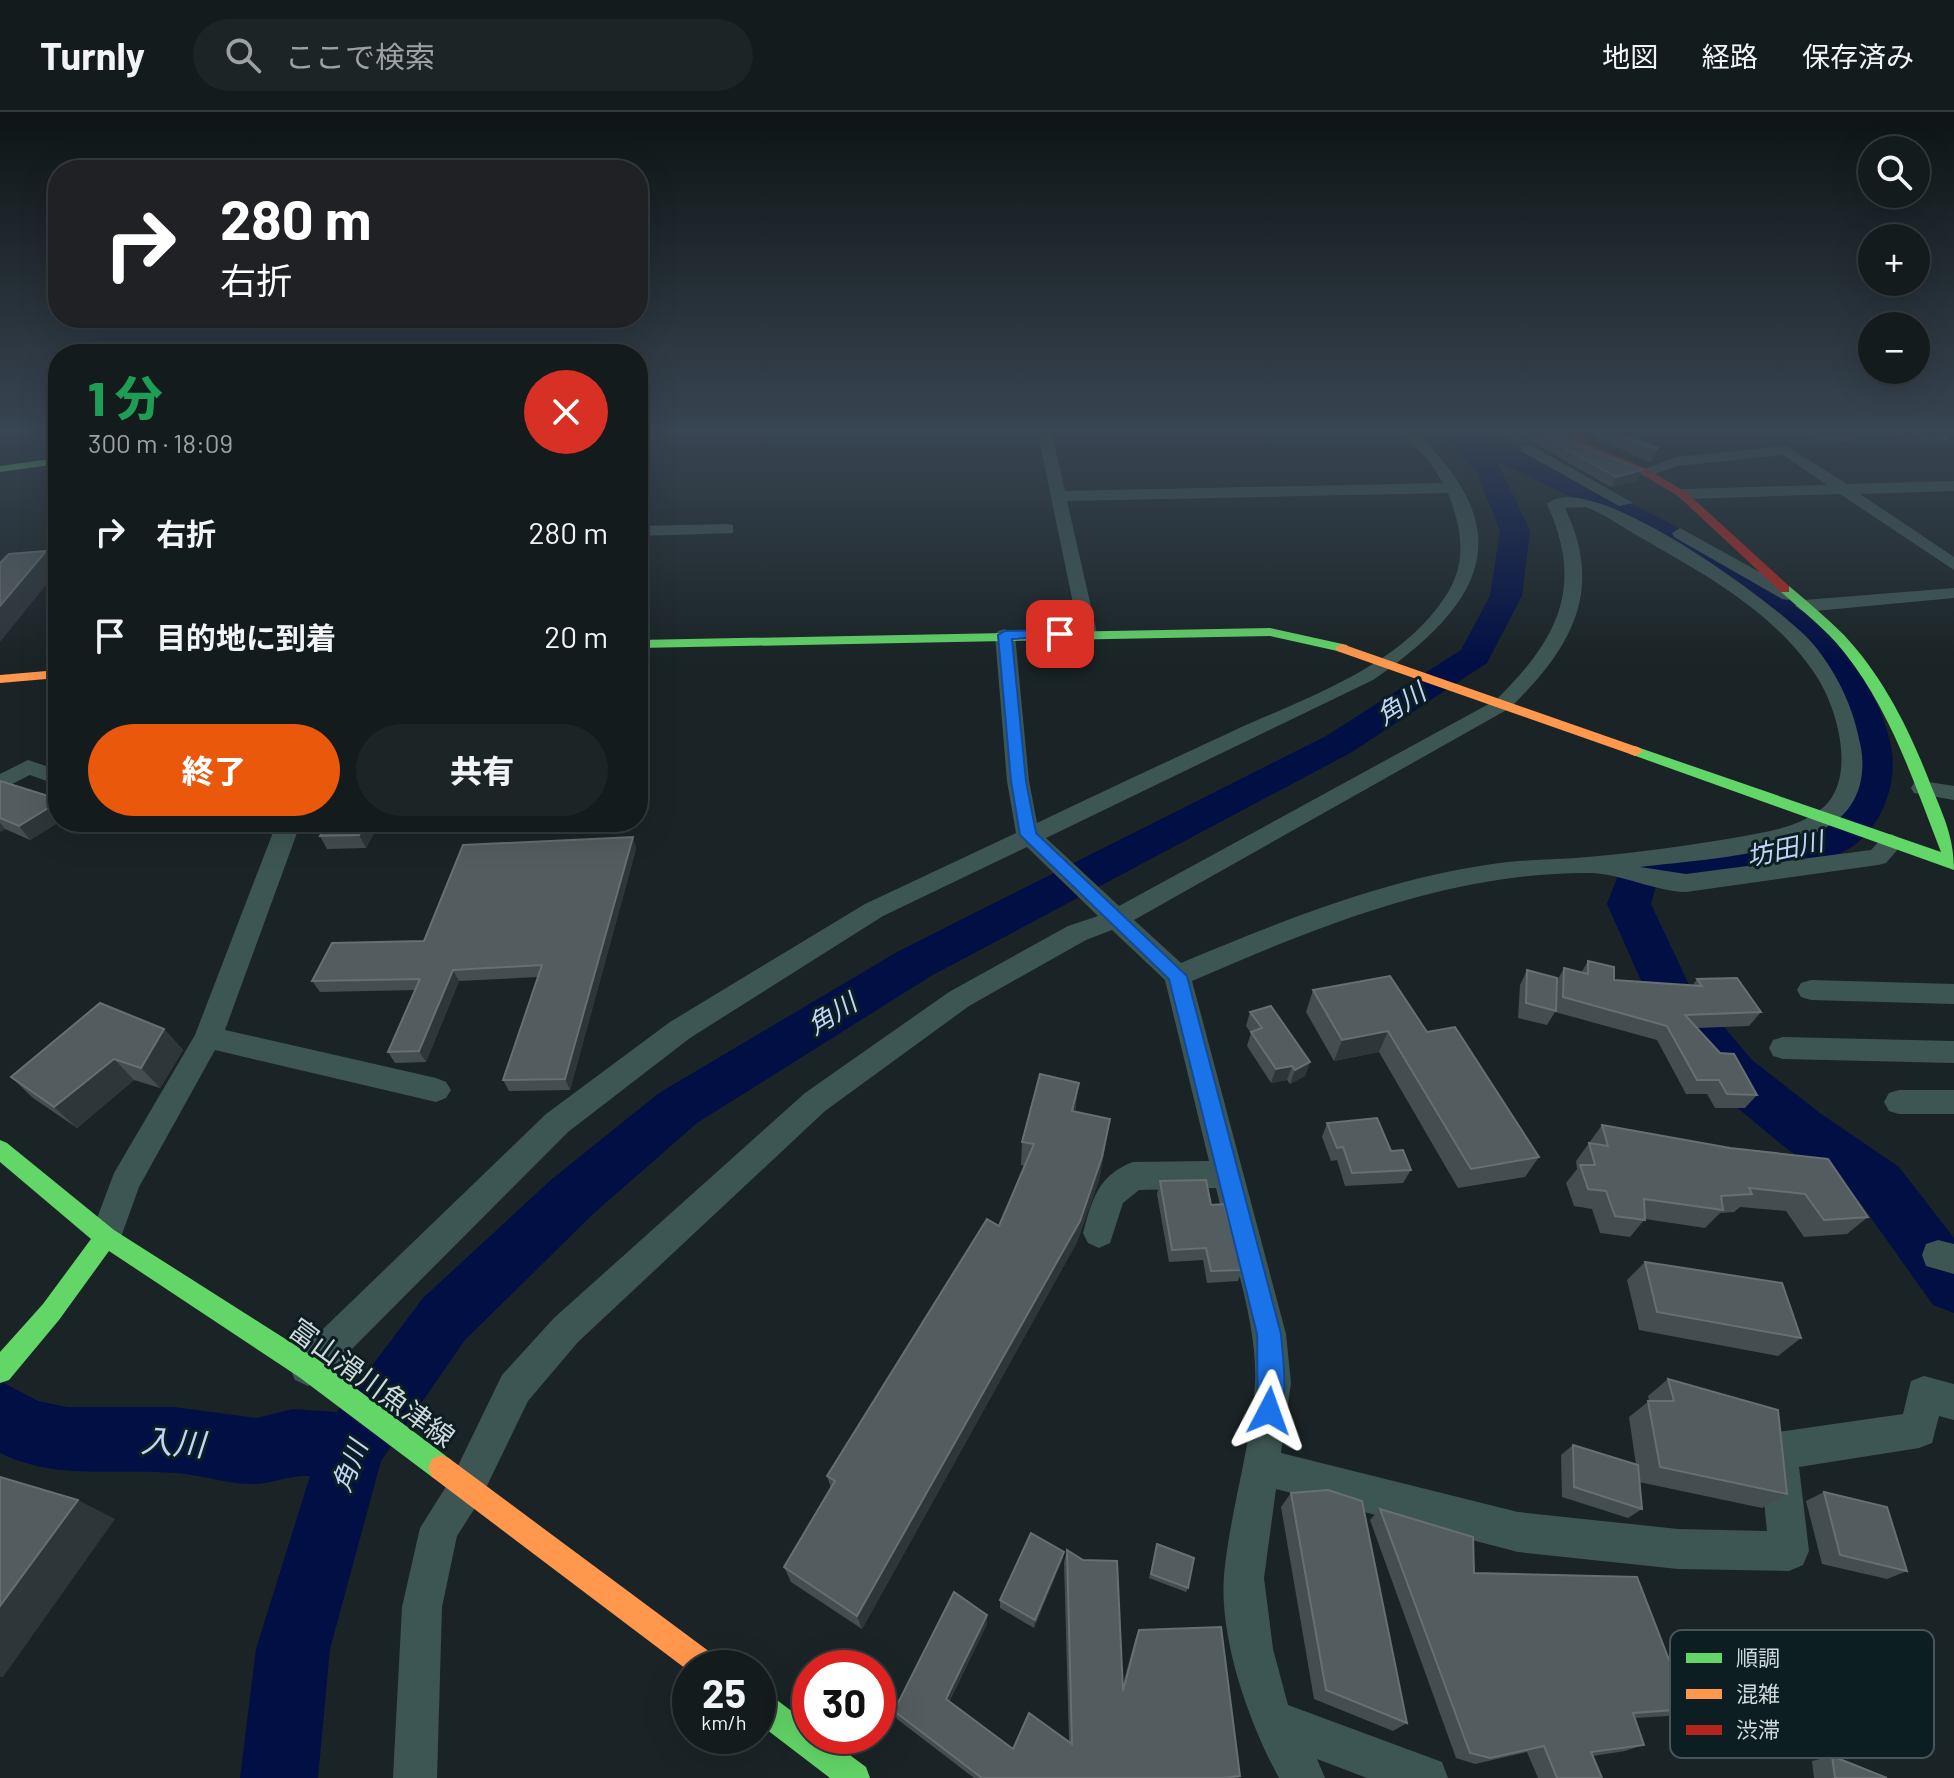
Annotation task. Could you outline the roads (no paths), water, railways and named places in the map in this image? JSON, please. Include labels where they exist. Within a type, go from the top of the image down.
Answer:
[{"type":"main road","points":[[1696,507],[1800,602],[1868,670],[1890,710],[1954,863]]},
{"type":"main road","points":[[648,644],[1087,633],[1270,632],[1340,647],[1954,863]]},
{"type":"main road","points":[[0,679],[48,675]]},
{"type":"main road","name":"富山滑川魚津線","points":[[0,1149],[106,1237],[317,1375],[684,1650]]},
{"type":"main road","points":[[0,1371],[51,1312],[106,1237]]},
{"type":"main road","points":[[776,1719],[855,1778]]},
{"type":"street","points":[[1060,507],[1087,633]]},
{"type":"street","points":[[317,1375],[557,1123],[680,1030],[874,910],[1032,840],[1389,664],[1429,632],[1463,582],[1472,554],[1471,532],[1461,507]]},
{"type":"street","points":[[415,1778],[422,1607],[439,1528],[459,1480],[515,1388],[566,1330],[815,1102],[959,999],[1500,703],[1541,662],[1573,593],[1576,568],[1570,537],[1556,507]]},
{"type":"street","points":[[1177,976],[1382,895],[1488,875],[1595,864],[1771,839],[1830,820],[1849,795],[1852,768],[1850,724],[1835,690],[1814,660],[1781,624],[1732,584],[1594,507]]},
{"type":"street","points":[[1631,507],[1800,602],[1954,593]]},
{"type":"street","points":[[1872,507],[1954,565]]},
{"type":"street","points":[[648,531],[727,529]]},
{"type":"street","points":[[1005,635],[1018,781],[1032,840],[1177,976],[1269,1334],[1273,1383],[1244,1578],[1252,1649],[1271,1720],[1303,1778]]},
{"type":"street","points":[[0,783],[28,767],[48,774]]},
{"type":"street","points":[[1922,788],[1954,793]]},
{"type":"street","points":[[106,1237],[125,1183],[208,1037],[285,832]]},
{"type":"street","points":[[1595,864],[1663,884],[1686,883],[1878,857],[1884,839]]},
{"type":"street","points":[[1811,990],[1954,994]]},
{"type":"street","points":[[208,1037],[436,1090]]},
{"type":"street","points":[[1783,1048],[1954,1052]]},
{"type":"street","points":[[1899,1102],[1954,1102]]},
{"type":"street","points":[[1099,1233],[1109,1195],[1133,1176],[1227,1174]]},
{"type":"street","points":[[1262,1467],[1518,1532],[1678,1549],[1789,1551],[1778,1451],[1919,1430],[1924,1394],[1954,1402]]},
{"type":"street","points":[[1271,1720],[1426,1778]]},
{"type":"waterway","name":"角川","points":[[352,1446],[444,1319],[572,1197],[678,1108],[914,964],[1339,744],[1475,656],[1506,596],[1515,531],[1505,507]]},
{"type":"waterway","name":"坊田川","points":[[1613,507],[1666,534],[1763,596],[1804,630],[1839,667],[1861,707],[1873,751],[1871,786],[1856,819],[1839,836],[1803,849],[1637,876],[1629,904],[1671,997],[1734,1075],[1801,1129],[1879,1184],[1954,1285]]},
{"type":"waterway","name":"入川","points":[[0,1413],[24,1431],[67,1440],[174,1440],[256,1451],[293,1442],[352,1446]]},
{"type":"waterway","name":"角川","points":[[279,1778],[293,1649],[352,1446]]}]
